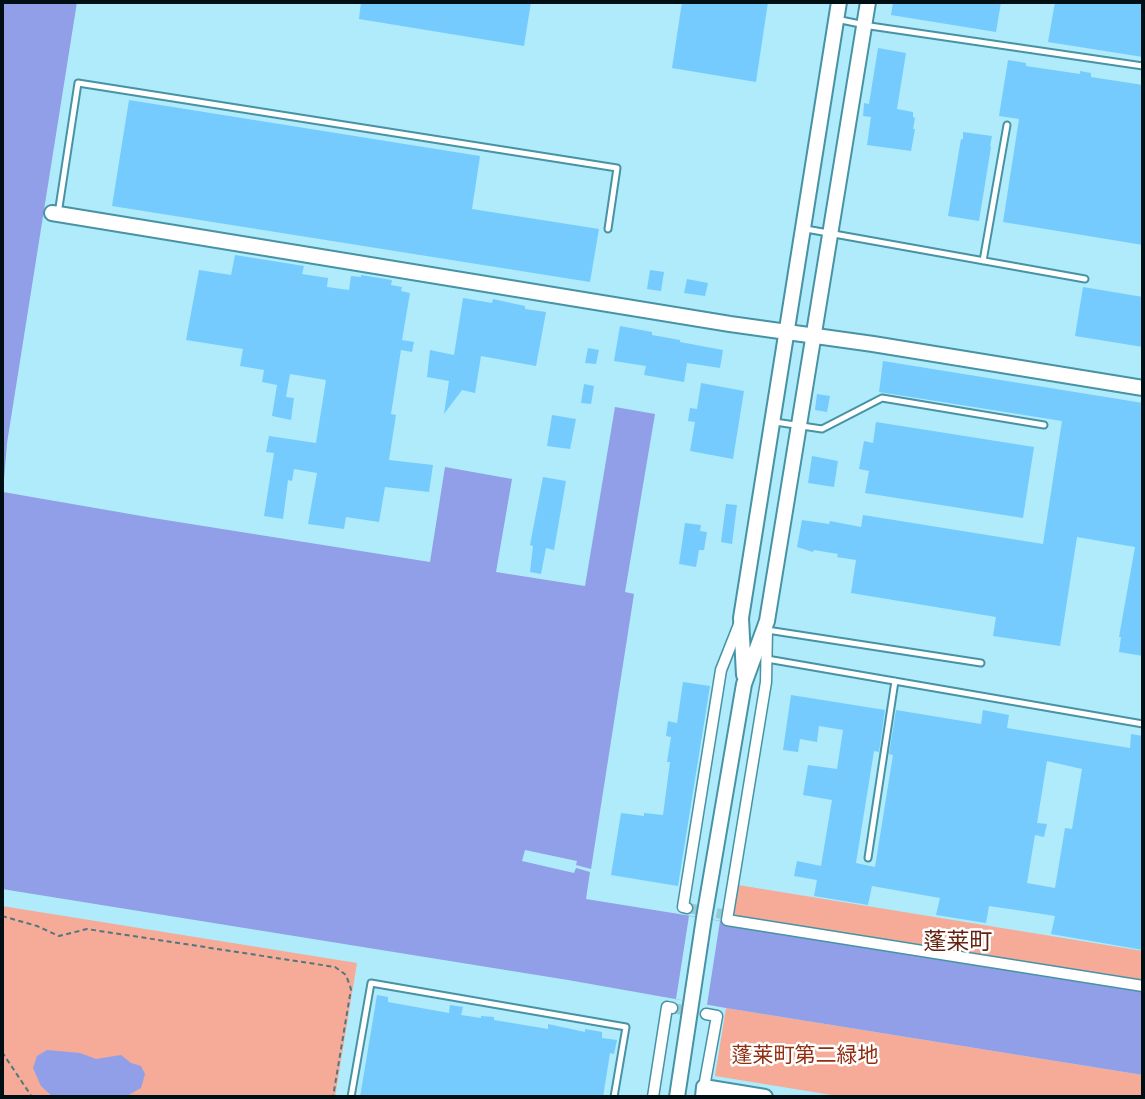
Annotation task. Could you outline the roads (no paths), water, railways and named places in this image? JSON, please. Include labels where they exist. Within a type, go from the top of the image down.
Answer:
[{"type":"street","points":[[687,908],[683,907],[721,670],[741,618],[839,2]]},
{"type":"street","points":[[677,1097],[744,684],[766,627],[867,2]]},
{"type":"street","points":[[55,213],[1143,388]]},
{"type":"street","points":[[741,618],[766,682],[725,914],[727,920],[1143,986]]},
{"type":"street","points":[[653,1097],[667,1007],[672,1008]]},
{"type":"street","points":[[706,1014],[716,1016],[703,1092],[765,1097]]},
{"type":"lane","points":[[836,19],[1143,66]]},
{"type":"lane","points":[[55,213],[78,83],[617,168],[608,229]]},
{"type":"lane","points":[[983,261],[1007,125]]},
{"type":"lane","points":[[803,228],[1086,279]]},
{"type":"lane","points":[[772,422],[822,429],[882,398],[1044,425]]},
{"type":"lane","points":[[766,627],[981,663]]},
{"type":"lane","points":[[755,657],[1143,724]]},
{"type":"lane","points":[[868,858],[894,681]]},
{"type":"lane","points":[[351,1097],[371,984],[626,1027],[614,1097]]},
{"type":"water","points":[[2,2],[77,2],[7,443],[3,492],[430,562],[445,467],[512,479],[496,572],[585,586],[615,407],[655,414],[625,592],[634,594],[591,869],[576,865],[577,861],[525,850],[522,861],[574,873],[576,868],[590,872],[586,899],[1143,989],[1143,1075],[2,889]]},
{"type":"water","points":[[47,1050],[80,1053],[96,1059],[121,1055],[131,1063],[141,1066],[145,1074],[141,1088],[125,1097],[53,1097],[41,1086],[33,1068],[37,1056]]},
{"type":"tunnel","points":[[687,908],[722,914]]},
{"type":"tunnel","points":[[672,1008],[706,1014]]},
{"type":"district","name":"蓬莱町","points":[[958,943]]},
{"type":"park label","name":"蓬莱町第二緑地","points":[[805,1056]]}]
